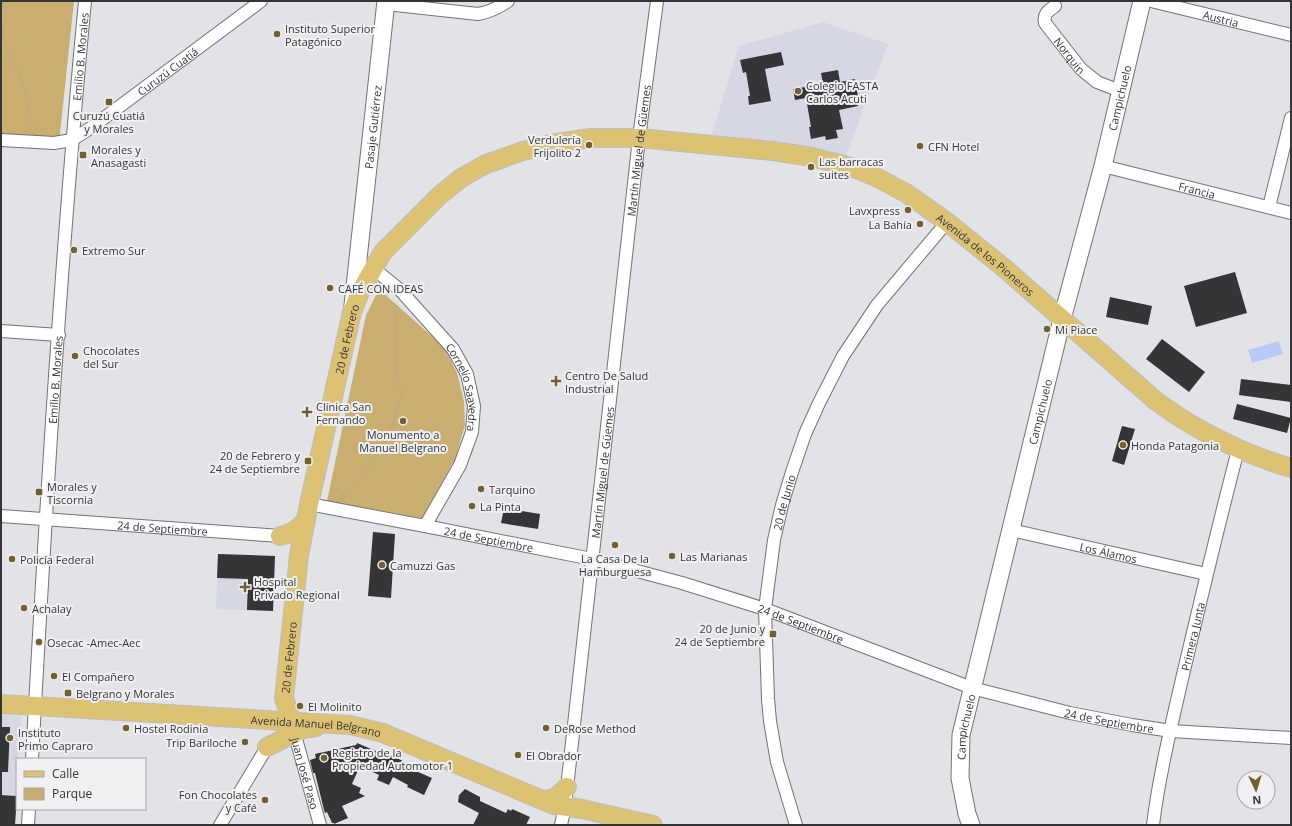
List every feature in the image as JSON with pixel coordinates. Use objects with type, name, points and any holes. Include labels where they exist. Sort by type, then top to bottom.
[{"type":"main road","name":"20 de Febrero","points":[[293,727],[284,698],[299,555],[307,512],[352,312],[360,292],[383,252],[440,195],[461,178],[486,164],[523,151],[556,143],[591,138],[639,138]]},
{"type":"main road","name":"Avenida de los Pioneros","points":[[639,138],[773,151],[812,157],[854,168],[876,177],[906,193],[947,222],[1003,267],[1156,401],[1199,430],[1238,450],[1291,468]]},
{"type":"main road","points":[[280,536],[291,533],[299,528],[307,512]]},
{"type":"main road","points":[[280,536],[290,541],[295,546],[299,555]]},
{"type":"main road","points":[[266,747],[267,736],[263,728],[256,720],[267,717],[275,711],[284,698]]},
{"type":"main road","name":"Avenida Manuel Belgrano","points":[[1,704],[256,720],[303,729],[332,724],[350,725],[383,733],[554,805],[653,825]]},
{"type":"main road","points":[[266,747],[293,727]]},
{"type":"main road","points":[[544,800],[555,798],[567,787]]},
{"type":"street","name":"Emilio B. Morales","points":[[32,758],[46,520],[72,140],[85,1]]},
{"type":"street","name":"Curuzú Cuatiá","points":[[72,140],[92,127],[261,1]]},
{"type":"street","points":[[386,3],[478,14],[499,8],[508,1]]},
{"type":"street","name":"Martín Miguel de Güemes","points":[[561,825],[565,806],[639,138],[657,1]]},
{"type":"street","name":"Campichuelo","points":[[970,825],[960,778],[961,735],[1062,319],[1103,166],[1142,1]]},
{"type":"street","name":"Austria","points":[[1151,1],[1291,35]]},
{"type":"street","name":"Pasaje Gutiérrez","points":[[352,312],[386,3]]},
{"type":"street","name":"Norquin","points":[[1055,6],[1046,12],[1044,18],[1045,23],[1081,69],[1098,82],[1120,91]]},
{"type":"street","points":[[1269,207],[1291,118]]},
{"type":"street","points":[[1,140],[54,143],[72,140]]},
{"type":"street","name":"Francia","points":[[1103,166],[1291,213]]},
{"type":"street","name":"20 de Junio","points":[[796,825],[777,762],[768,699],[765,609],[774,540],[782,505],[802,442],[819,403],[843,356],[877,305],[947,222]]},
{"type":"street","points":[[359,254],[374,269]]},
{"type":"street","name":"Cornelio Saavedra","points":[[374,269],[400,290],[453,349],[467,374],[474,406],[472,432],[460,464],[425,526]]},
{"type":"street","points":[[1,331],[59,335]]},
{"type":"street","name":"Primera Junta","points":[[1153,825],[1170,731],[1206,574],[1238,450]]},
{"type":"street","name":"24 de Septiembre","points":[[307,512],[331,508],[592,559],[765,609],[972,688],[1070,713],[1170,731],[1291,738]]},
{"type":"street","name":"24 de Septiembre","points":[[1,516],[280,536]]},
{"type":"street","name":"Los Álamos","points":[[1012,530],[1206,574]]},
{"type":"street","name":"Juan José Paso","points":[[293,727],[320,825]]},
{"type":"street","points":[[220,825],[266,747]]},
{"type":"street","points":[[28,825],[29,810]]},
{"type":"path","points":[[3,1],[4,29],[1,40],[14,60],[24,85],[33,126],[54,143]]},
{"type":"path","points":[[331,508],[366,472],[386,442],[394,424],[402,392],[396,376],[396,309],[400,290]]},
{"type":"shaded area","name":"Colegio FASTA Carlos Acuti","points":[[823,22],[888,44],[846,156],[711,137],[739,46]]},
{"type":"shaded area","name":"Hospital Privado Regional","points":[[218,554],[275,556],[273,611],[216,609]]},
{"type":"shaded area","name":"Instituto Primo Capraro","points":[[1,715],[21,716],[18,758],[16,758],[16,795],[1,794]]},
{"type":"green space","points":[[1,1],[74,1],[59,143],[1,139]]},
{"type":"green space","points":[[379,289],[445,348],[457,373],[464,401],[465,425],[455,459],[422,518],[327,501],[366,315]]},
{"type":"water","points":[[1279,341],[1283,354],[1252,363],[1248,350]]},
{"type":"building","points":[[781,52],[784,65],[765,69],[771,101],[749,105],[748,96],[750,96],[746,72],[743,73],[740,60]]},
{"type":"building","points":[[838,70],[840,82],[855,79],[859,102],[857,102],[858,106],[839,110],[843,129],[836,130],[838,138],[826,140],[825,136],[811,139],[809,127],[811,127],[806,98],[795,100],[793,89],[823,84],[821,73]]},
{"type":"building","points":[[1235,272],[1247,313],[1196,327],[1184,286]]},
{"type":"building","points":[[1110,297],[1152,306],[1148,325],[1106,317]]},
{"type":"building","points":[[1162,339],[1205,372],[1189,392],[1146,359]]},
{"type":"building","points":[[1241,379],[1291,385],[1291,402],[1239,395]]},
{"type":"building","points":[[1237,404],[1291,418],[1287,433],[1233,419]]},
{"type":"building","name":"Honda Patagonia","points":[[1122,426],[1135,429],[1124,465],[1112,461]]},
{"type":"building","points":[[504,508],[540,514],[538,529],[501,523]]},
{"type":"building","name":"Camuzzi Gas","points":[[373,532],[395,534],[391,598],[368,596]]},
{"type":"building","name":"Hospital Privado Regional","points":[[218,554],[275,556],[273,611],[247,610],[248,579],[217,578]]},
{"type":"building","points":[[1,727],[10,727],[8,772],[1,772]]},
{"type":"building","points":[[357,743],[378,752],[379,750],[419,768],[418,772],[432,778],[424,795],[407,787],[408,785],[393,777],[389,785],[377,780],[379,775],[360,766],[352,784],[361,788],[359,793],[365,796],[342,806],[348,818],[334,824],[332,823],[327,812],[325,813],[315,773],[313,773],[310,760],[316,758],[315,754],[356,745]]},
{"type":"building","points":[[465,789],[480,797],[480,801],[506,813],[508,809],[511,811],[512,809],[530,817],[526,825],[473,825],[479,813],[458,802],[459,795]]},
{"type":"building","points":[[1,795],[16,796],[15,825],[1,825]]},
{"type":"place","name":"Instituto Superior Patagónico","points":[[277,34]]},
{"type":"place","name":"Colegio FASTA Carlos Acuti","points":[[798,91]]},
{"type":"place","name":"Curuzú Cuatiá y Morales","points":[[109,102]]},
{"type":"place","name":"Verdulería Frijolito 2","points":[[589,145]]},
{"type":"place","name":"CFN Hotel","points":[[920,146]]},
{"type":"place","name":"Morales y Anasagasti","points":[[83,155]]},
{"type":"place","name":"Las barracas suites","points":[[811,167]]},
{"type":"place","name":"Lavxpress","points":[[908,210]]},
{"type":"place","name":"La Bahía","points":[[920,224]]},
{"type":"place","name":"Extremo Sur","points":[[74,250]]},
{"type":"place","name":"CAFÉ CON IDEAS","points":[[330,288]]},
{"type":"place","name":"Mi Piace","points":[[1047,329]]},
{"type":"place","name":"Chocolates del Sur","points":[[75,356]]},
{"type":"place","name":"Centro De Salud Industrial","points":[[556,381]]},
{"type":"place","name":"Clínica San Fernando","points":[[307,412]]},
{"type":"place","name":"Monumento a Manuel Belgrano","points":[[403,421]]},
{"type":"place","name":"Honda Patagonia","points":[[1123,445]]},
{"type":"place","name":"20 de Febrero y 24 de Septiembre","points":[[308,461]]},
{"type":"place","name":"Tarquino","points":[[481,489]]},
{"type":"place","name":"Morales y Tiscornia","points":[[39,492]]},
{"type":"place","name":"La Pinta","points":[[472,506]]},
{"type":"place","name":"La Casa De la Hamburguesa","points":[[615,545]]},
{"type":"place","name":"Las Marianas","points":[[672,556]]},
{"type":"place","name":"Policía Federal","points":[[12,559]]},
{"type":"place","name":"Camuzzi Gas","points":[[382,565]]},
{"type":"place","name":"Hospital Privado Regional","points":[[245,587]]},
{"type":"place","name":"Achalay","points":[[24,608]]},
{"type":"place","name":"20 de Junio y 24 de Septiembre","points":[[773,634]]},
{"type":"place","name":"Osecac -Amec-Aec","points":[[39,642]]},
{"type":"place","name":"El Compañero","points":[[54,676]]},
{"type":"place","name":"Belgrano y Morales","points":[[68,693]]},
{"type":"place","name":"El Molinito","points":[[300,706]]},
{"type":"place","name":"Hostel Rodinia","points":[[126,728]]},
{"type":"place","name":"DeRose Method","points":[[546,728]]},
{"type":"place","name":"Instituto Primo Capraro","points":[[10,738]]},
{"type":"place","name":"Trip Bariloche","points":[[245,742]]},
{"type":"place","name":"El Obrador","points":[[518,755]]},
{"type":"place","name":"Registro de la Propiedad Automotor 1","points":[[324,758]]},
{"type":"place","name":"Fon Chocolates y Café","points":[[265,800]]}]
